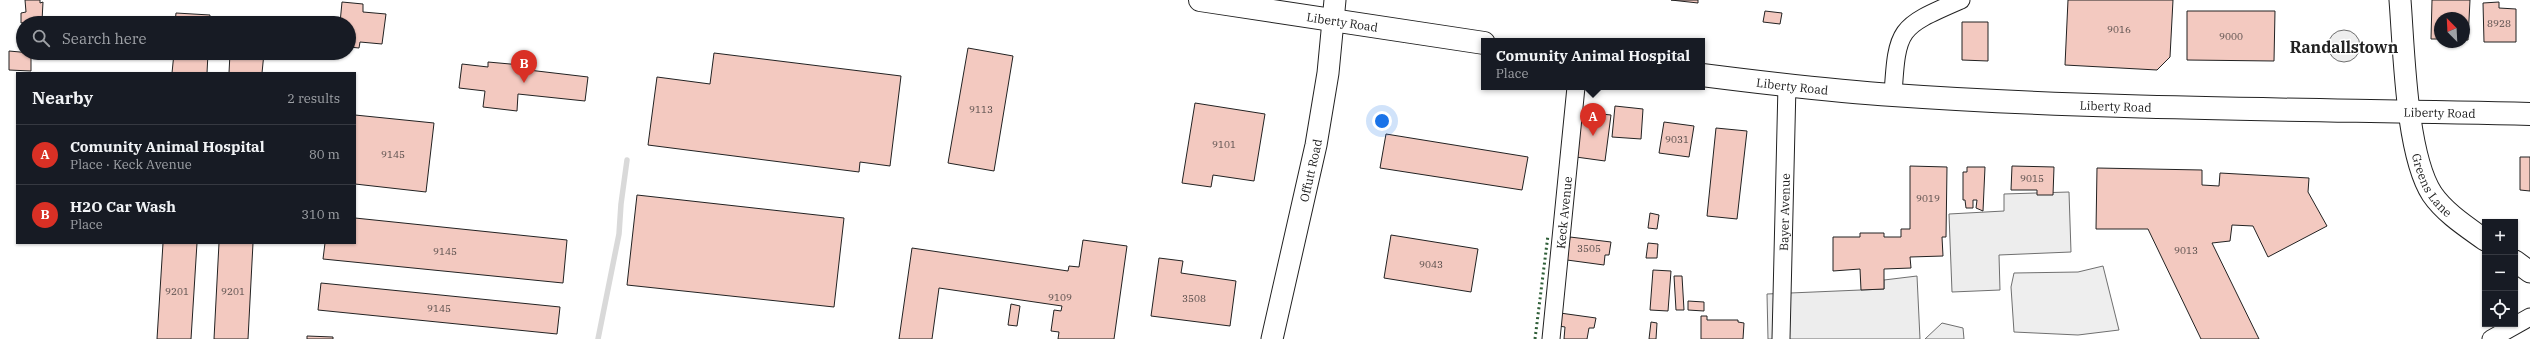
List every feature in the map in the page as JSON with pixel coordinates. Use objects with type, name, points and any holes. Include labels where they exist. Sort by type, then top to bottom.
[{"type":"main road","name":"Liberty Road","points":[[1200,0],[1334,10],[1481,42]]},
{"type":"main road","name":"Liberty Road","points":[[1705,75],[1893,95],[2075,104],[2530,114]]},
{"type":"street","points":[[1893,95],[1895,53],[1900,37],[1911,26],[1926,15],[1961,0]]},
{"type":"street","name":"Greens Lane","points":[[2400,0],[2410,112],[2417,157],[2426,184],[2445,208],[2482,238]]},
{"type":"street","name":"Offutt Road","points":[[1272,339],[1316,145],[1328,73],[1334,10]]},
{"type":"street","name":"Bayer Avenue","points":[[1781,339],[1787,85]]},
{"type":"street","name":"Keck Avenue","points":[[1551,339],[1576,90]]},
{"type":"street","points":[[2518,263],[2530,272]]},
{"type":"street","points":[[2491,339],[2530,317]]},
{"type":"shaded area","points":[[2341,30],[2347,30],[2356,34],[2360,46],[2356,58],[2347,62],[2341,62],[2332,58],[2328,49],[2328,43],[2332,34]]},
{"type":"shaded area","points":[[2069,192],[2071,252],[1999,255],[2000,290],[1952,292],[1949,214],[2004,211],[2004,194]]},
{"type":"shaded area","points":[[2103,266],[2119,330],[2078,335],[2014,332],[2011,287],[2014,273],[2078,272]]},
{"type":"shaded area","points":[[1917,276],[1920,339],[1768,339],[1767,294],[1884,289],[1884,280]]},
{"type":"shaded area","points":[[1942,323],[1963,328],[1964,339],[1925,339]]},
{"type":"building","points":[[25,0],[40,0],[40,3],[43,2],[42,16],[21,16],[21,13],[26,12]]},
{"type":"building","points":[[1671,0],[1698,0],[1698,3]]},
{"type":"building","points":[[2068,0],[2173,0],[2170,57],[2157,70],[2065,65]]},
{"type":"building","points":[[2432,0],[2470,0],[2469,12],[2434,12],[2434,39],[2431,39]]},
{"type":"building","points":[[342,2],[363,4],[363,12],[386,14],[382,44],[360,42],[359,48],[356,48],[356,16],[341,16]]},
{"type":"building","points":[[2499,2],[2499,8],[2516,9],[2516,42],[2484,42],[2483,3]]},
{"type":"building","points":[[1765,11],[1782,13],[1780,24],[1763,22]]},
{"type":"building","points":[[2187,11],[2275,11],[2274,61],[2187,60]]},
{"type":"building","points":[[176,13],[210,15],[210,16],[176,16]]},
{"type":"building","points":[[1962,22],[1988,22],[1988,61],[1962,60]]},
{"type":"building","points":[[968,48],[1013,56],[994,171],[948,163]]},
{"type":"building","points":[[9,51],[16,52],[16,60],[31,60],[31,71],[9,70]]},
{"type":"building","points":[[714,53],[901,76],[890,166],[860,162],[859,172],[648,145],[657,77],[710,84]]},
{"type":"building","points":[[173,60],[208,60],[207,72],[172,72]]},
{"type":"building","points":[[230,60],[263,60],[262,72],[229,72]]},
{"type":"building","points":[[488,62],[521,65],[520,69],[588,77],[585,101],[518,94],[517,111],[483,107],[485,91],[459,88],[462,64],[488,67]]},
{"type":"building","points":[[1195,103],[1265,114],[1254,181],[1213,175],[1211,187],[1182,183]]},
{"type":"building","points":[[1615,106],[1643,109],[1641,139],[1612,137]]},
{"type":"building","points":[[1582,112],[1611,115],[1605,161],[1576,157]]},
{"type":"building","points":[[356,115],[434,123],[426,192],[356,184]]},
{"type":"building","points":[[1664,122],[1694,126],[1689,157],[1659,153]]},
{"type":"building","points":[[1716,128],[1747,131],[1737,219],[1707,216]]},
{"type":"building","points":[[1386,134],[1528,157],[1522,190],[1380,168]]},
{"type":"building","points":[[2520,157],[2530,157],[2530,191],[2520,190]]},
{"type":"building","points":[[1910,166],[1947,167],[1946,237],[1942,237],[1943,256],[1910,257],[1911,268],[1884,269],[1884,289],[1861,290],[1860,269],[1833,271],[1833,237],[1860,237],[1860,233],[1884,233],[1884,237],[1901,237],[1901,229],[1910,229]]},
{"type":"building","points":[[2012,166],[2054,167],[2053,195],[2037,195],[2037,190],[2011,190]]},
{"type":"building","points":[[1967,167],[1985,167],[1983,211],[1976,208],[1977,200],[1973,200],[1973,208],[1966,208],[1965,200],[1963,200],[1963,172],[1967,172]]},
{"type":"building","points":[[2097,168],[2202,170],[2202,185],[2219,186],[2220,173],[2309,178],[2308,192],[2327,226],[2268,257],[2253,226],[2232,225],[2230,241],[2212,243],[2259,339],[2201,339],[2148,229],[2096,229]]},
{"type":"building","points":[[637,195],[844,218],[834,307],[627,285]]},
{"type":"building","points":[[1650,213],[1659,215],[1657,229],[1648,228]]},
{"type":"building","points":[[356,218],[567,240],[563,283],[323,259],[325,244],[356,244]]},
{"type":"building","points":[[1391,235],[1478,249],[1471,292],[1384,278]]},
{"type":"building","points":[[1570,237],[1611,242],[1609,255],[1605,255],[1604,265],[1567,260]]},
{"type":"building","points":[[1083,240],[1127,246],[1114,339],[1058,339],[1059,332],[1051,331],[1054,310],[1061,311],[1062,306],[939,288],[932,339],[899,339],[912,248],[1068,271],[1069,266],[1079,267]]},
{"type":"building","points":[[1648,243],[1658,244],[1657,258],[1646,258]]},
{"type":"building","points":[[163,244],[197,244],[191,339],[157,339]]},
{"type":"building","points":[[219,244],[253,244],[248,339],[214,339]]},
{"type":"building","points":[[1159,258],[1183,261],[1181,273],[1236,281],[1230,326],[1151,316]]},
{"type":"building","points":[[1653,270],[1671,271],[1668,311],[1650,310]]},
{"type":"building","points":[[1674,276],[1682,276],[1684,310],[1676,310]]},
{"type":"building","points":[[321,283],[560,307],[557,334],[318,310]]},
{"type":"building","points":[[1688,301],[1704,302],[1704,311],[1688,310]]},
{"type":"building","points":[[1011,304],[1020,306],[1017,326],[1008,325]]},
{"type":"building","points":[[1560,313],[1596,318],[1594,328],[1589,328],[1587,339],[1564,339],[1565,327],[1559,326]]},
{"type":"building","points":[[1701,316],[1707,316],[1707,320],[1738,320],[1738,322],[1744,323],[1743,339],[1701,339]]},
{"type":"building","points":[[1651,322],[1657,323],[1656,339],[1649,339]]},
{"type":"building","points":[[307,336],[333,337],[333,339],[307,339]]},
{"type":"waterway","points":[[598,339],[619,234],[621,204],[627,160]]},
{"type":"hedge","points":[[1535,339],[1548,235]]},
{"type":"place","name":"H2O Car Wash","points":[[524,83]]},
{"type":"place","name":"Comunity Animal Hospital","points":[[1593,136]]},
{"type":"district","name":"Randallstown","points":[[2344,47]]}]
